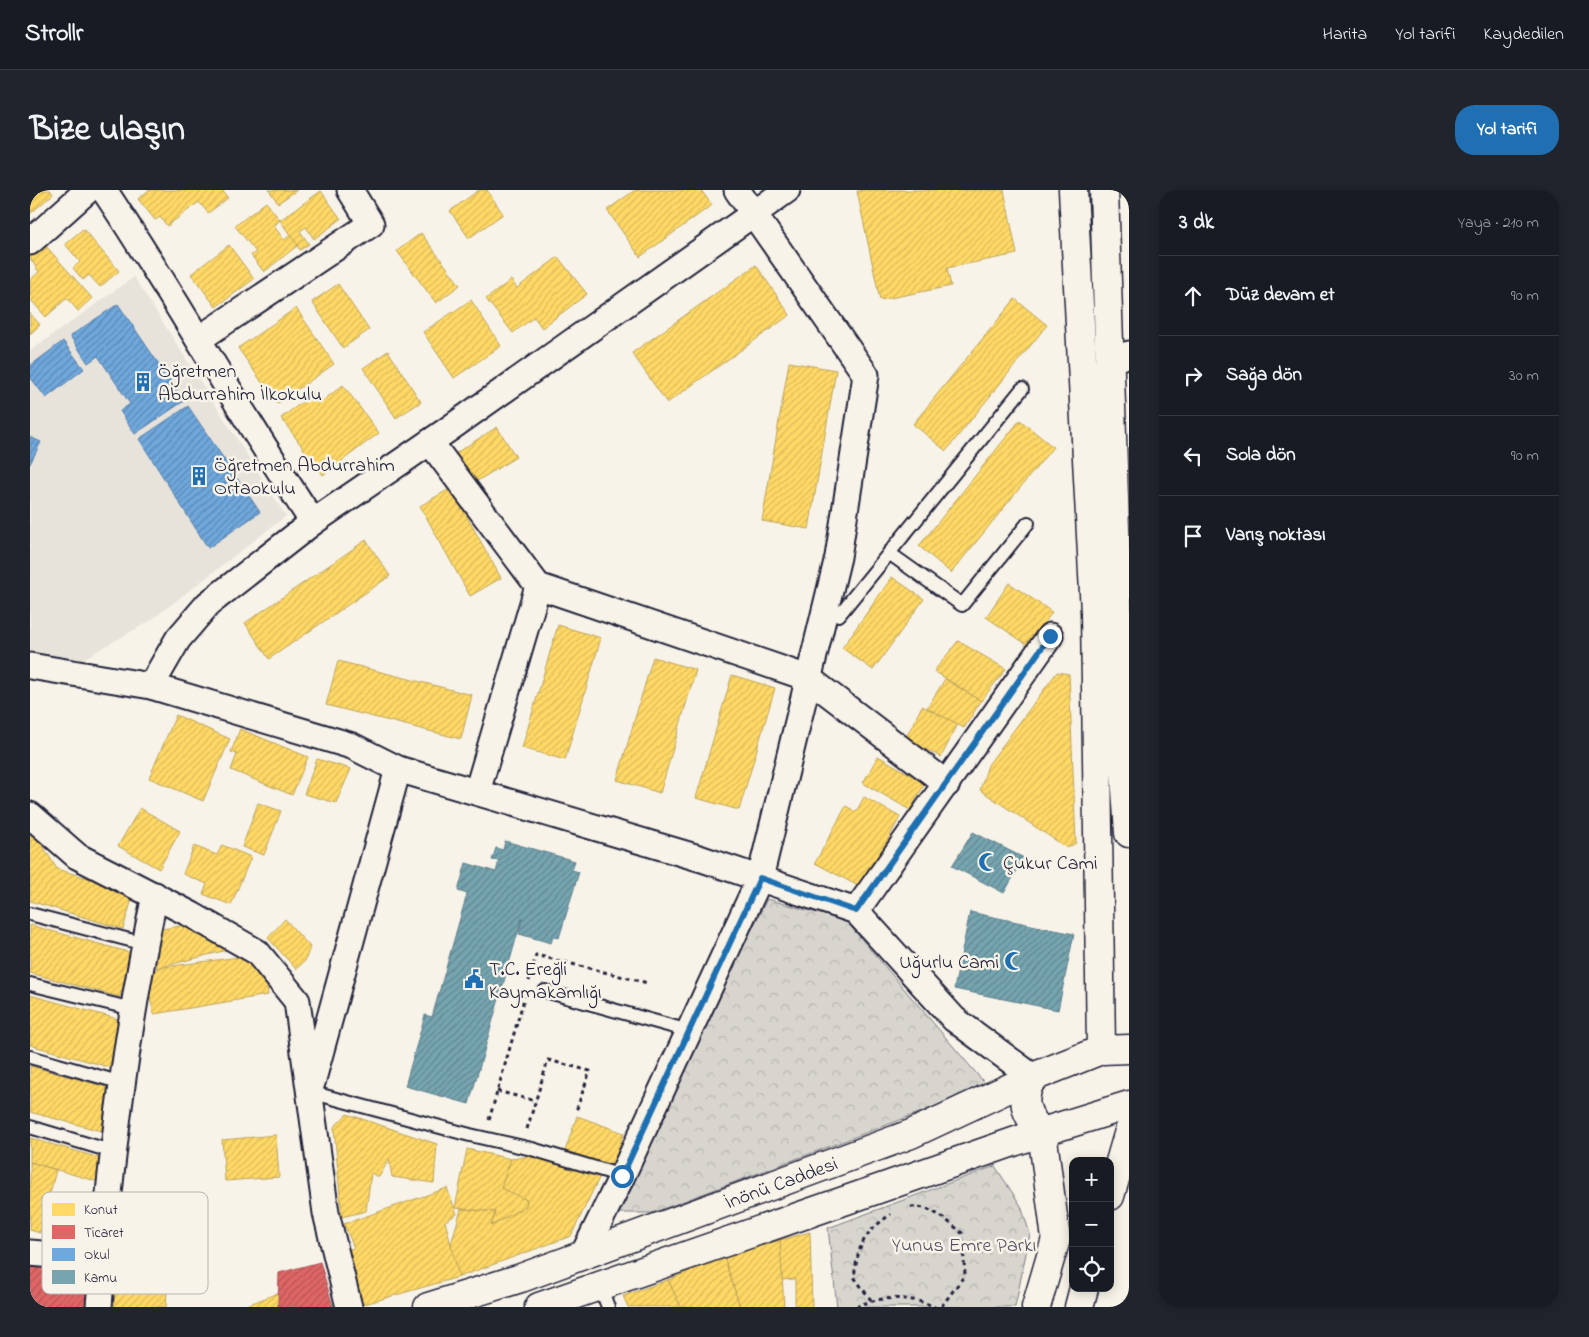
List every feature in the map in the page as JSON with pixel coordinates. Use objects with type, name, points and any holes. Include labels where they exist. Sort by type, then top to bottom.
[{"type":"main road","points":[[1072,190],[1095,612],[1101,1050]]},
{"type":"main road","points":[[1104,190],[1119,357],[1120,713],[1129,833]]},
{"type":"main road","name":"İnönü Caddesi","points":[[428,1307],[521,1278],[911,1134],[1033,1077],[1101,1050],[1129,1049]]},
{"type":"main road","points":[[1033,1077],[1025,1090],[1026,1106],[1030,1121],[1042,1132],[1056,1239],[1036,1307]]},
{"type":"main road","points":[[539,1307],[604,1296],[1042,1132],[1129,1105]]},
{"type":"main road","points":[[1114,1182],[1129,1131]]},
{"type":"main road","points":[[1078,1307],[1083,1292]]},
{"type":"street","points":[[30,242],[88,190]]},
{"type":"street","points":[[104,190],[152,261],[282,475],[313,522]]},
{"type":"street","points":[[199,339],[371,224],[350,190]]},
{"type":"street","points":[[583,1255],[622,1176],[760,878],[838,557],[866,375],[737,190]]},
{"type":"street","points":[[151,686],[178,639],[208,604],[313,522],[430,442],[787,190]]},
{"type":"street","points":[[430,442],[538,586],[808,678],[947,784]]},
{"type":"street","points":[[478,792],[538,586]]},
{"type":"street","points":[[856,911],[1050,636]]},
{"type":"street","points":[[30,666],[151,686],[352,746],[398,769],[760,878],[856,911],[954,1019],[1033,1077]]},
{"type":"street","points":[[310,1092],[398,769]]},
{"type":"street","points":[[30,815],[78,856],[155,895],[257,952],[297,1001],[326,1213],[349,1307]]},
{"type":"street","points":[[110,1192],[133,1009],[144,944],[155,895]]},
{"type":"street","points":[[99,1307],[100,1294]]},
{"type":"lane","points":[[824,610],[838,615],[1022,390]]},
{"type":"lane","points":[[889,552],[962,605],[1028,523]]},
{"type":"lane","points":[[30,914],[144,944]]},
{"type":"lane","points":[[30,984],[133,1009]]},
{"type":"lane","points":[[545,990],[689,1030]]},
{"type":"lane","points":[[30,1057],[122,1083]]},
{"type":"lane","points":[[310,1092],[521,1146],[622,1176]]},
{"type":"lane","points":[[30,1127],[114,1152]]},
{"type":"path","points":[[484,1138],[536,955],[648,983]]},
{"type":"path","points":[[521,1146],[548,1060],[590,1071],[576,1111]]},
{"type":"path","points":[[497,1091],[536,1101]]},
{"type":"path","points":[[906,1208],[920,1206],[946,1220],[962,1233],[965,1274],[941,1307]]},
{"type":"path","points":[[871,1300],[854,1277],[858,1249],[873,1226],[892,1213]]},
{"type":"path","points":[[856,1307],[871,1300],[921,1300],[935,1307]]},
{"type":"shaded area","points":[[134,277],[286,516],[150,621],[81,660],[30,652],[30,351]]},
{"type":"green space","points":[[767,899],[846,921],[988,1087],[652,1213],[611,1213]]},
{"type":"green space","name":"Yunus Emre Parkı","points":[[995,1166],[1021,1206],[1030,1234],[1015,1307],[837,1307],[828,1228]]},
{"type":"building: Konut","points":[[30,190],[50,190],[53,194],[30,214]]},
{"type":"building: Konut","points":[[149,190],[222,190],[228,198],[208,213],[199,202],[167,226],[160,217],[155,220],[138,199]]},
{"type":"building: Konut","points":[[269,190],[297,190],[278,203]]},
{"type":"building: Konut","points":[[479,190],[487,190],[503,214],[469,238],[450,211]]},
{"type":"building: Konut","points":[[635,190],[701,190],[712,205],[640,257],[607,210]]},
{"type":"building: Konut","points":[[1004,190],[1017,254],[947,268],[951,286],[880,300],[857,191]]},
{"type":"building: Konut","points":[[321,191],[341,219],[314,239],[306,227],[300,231],[309,244],[300,250],[280,220]]},
{"type":"building: Konut","points":[[266,202],[280,220],[274,226],[284,240],[290,235],[298,245],[264,272],[251,255],[256,252],[235,226]]},
{"type":"building: Konut","points":[[83,229],[119,271],[100,287],[89,275],[83,280],[73,268],[80,262],[65,244]]},
{"type":"building: Konut","points":[[421,233],[460,285],[436,303],[397,251]]},
{"type":"building: Konut","points":[[45,245],[92,298],[78,311],[67,298],[46,317],[30,299],[30,280],[39,272],[30,258]]},
{"type":"building: Konut","points":[[229,245],[254,279],[216,307],[191,274]]},
{"type":"building: Konut","points":[[558,257],[587,294],[542,328],[534,317],[513,333],[486,299],[511,280],[517,288]]},
{"type":"building: Konut","points":[[756,265],[790,315],[667,403],[632,353]]},
{"type":"building: Konut","points":[[338,284],[369,330],[343,348],[312,302]]},
{"type":"building: Konut","points":[[1015,299],[1047,325],[946,451],[913,424]]},
{"type":"building: Konut","points":[[471,300],[501,346],[454,378],[423,332]]},
{"type":"building: Konut","points":[[296,308],[334,364],[277,404],[238,348]]},
{"type":"building: Konut","points":[[30,313],[40,325],[30,334]]},
{"type":"building: Konut","points":[[388,351],[421,402],[396,418],[363,368]]},
{"type":"building: Konut","points":[[789,362],[836,370],[809,529],[762,521]]},
{"type":"building: Konut","points":[[343,385],[379,433],[323,475],[281,418],[313,394],[320,403]]},
{"type":"building: Konut","points":[[1020,420],[1053,447],[951,573],[919,546]]},
{"type":"building: Konut","points":[[497,427],[516,457],[474,483],[456,453]]},
{"type":"building: Konut","points":[[451,488],[501,578],[470,596],[420,506]]},
{"type":"building: Konut","points":[[366,540],[390,576],[269,659],[245,623]]},
{"type":"building: Konut","points":[[892,577],[924,599],[873,670],[842,648]]},
{"type":"building: Konut","points":[[1009,583],[1052,612],[1029,646],[986,617]]},
{"type":"building: Konut","points":[[558,625],[601,638],[565,760],[522,748]]},
{"type":"building: Konut","points":[[958,641],[1006,669],[981,701],[934,671]]},
{"type":"building: Konut","points":[[653,657],[696,670],[660,793],[617,780]]},
{"type":"building: Konut","points":[[338,661],[472,695],[461,739],[326,705]]},
{"type":"building: Konut","points":[[1057,672],[1069,674],[1076,843],[1067,848],[980,790],[988,765]]},
{"type":"building: Konut","points":[[732,675],[775,688],[739,810],[696,798]]},
{"type":"building: Konut","points":[[945,679],[981,701],[964,728],[927,708]]},
{"type":"building: Konut","points":[[922,706],[958,724],[941,757],[905,739]]},
{"type":"building: Konut","points":[[176,715],[230,739],[203,801],[149,778]]},
{"type":"building: Konut","points":[[240,729],[308,757],[292,795],[231,770],[237,754],[231,752]]},
{"type":"building: Konut","points":[[878,756],[925,783],[910,810],[863,783]]},
{"type":"building: Konut","points":[[317,759],[351,769],[336,803],[304,794]]},
{"type":"building: Konut","points":[[864,797],[900,817],[862,888],[815,863],[846,806],[856,812]]},
{"type":"building: Konut","points":[[258,803],[281,811],[264,855],[242,847]]},
{"type":"building: Konut","points":[[140,808],[180,831],[159,869],[118,846]]},
{"type":"building: Konut","points":[[30,835],[38,838],[57,869],[134,892],[123,929],[30,901]]},
{"type":"building: Konut","points":[[222,845],[251,857],[231,905],[203,894],[207,884],[183,874],[194,846],[217,855]]},
{"type":"building: Konut","points":[[285,919],[310,947],[305,961],[296,969],[268,938]]},
{"type":"building: Konut","points":[[192,924],[225,942],[227,950],[157,968],[156,930]]},
{"type":"building: Konut","points":[[30,925],[132,953],[120,997],[30,973]]},
{"type":"building: Konut","points":[[239,957],[258,965],[267,984],[268,995],[154,1014],[149,994],[150,976],[157,968]]},
{"type":"building: Konut","points":[[30,995],[125,1021],[112,1068],[30,1045]]},
{"type":"building: Konut","points":[[30,1066],[113,1089],[101,1131],[30,1112]]},
{"type":"building: Konut","points":[[347,1114],[437,1144],[434,1183],[392,1177],[389,1159],[379,1177],[371,1173],[366,1211],[342,1217],[334,1127]]},
{"type":"building: Konut","points":[[577,1116],[624,1133],[612,1167],[565,1151]]},
{"type":"building: Konut","points":[[276,1135],[279,1177],[225,1181],[222,1140]]},
{"type":"building: Konut","points":[[30,1138],[103,1159],[99,1182],[30,1162]]},
{"type":"building: Konut","points":[[467,1149],[511,1159],[501,1188],[527,1200],[526,1206],[491,1226],[495,1212],[455,1208]]},
{"type":"building: Konut","points":[[538,1155],[600,1176],[571,1236],[459,1277],[450,1248],[461,1209],[495,1212],[491,1226],[526,1206],[527,1200],[501,1188],[511,1159]]},
{"type":"building: Konut","points":[[30,1162],[56,1170],[50,1192],[42,1192],[42,1225],[40,1233],[30,1230]]},
{"type":"building: Konut","points":[[447,1188],[457,1214],[445,1221],[459,1277],[361,1305],[346,1250],[354,1248],[344,1224]]},
{"type":"building: Konut","points":[[810,1232],[812,1307],[795,1307],[795,1279],[781,1280],[780,1240]]},
{"type":"building: Konut","points":[[780,1240],[784,1307],[740,1307],[724,1257]]},
{"type":"building: Konut","points":[[724,1257],[740,1307],[681,1307],[668,1280]]},
{"type":"building: Konut","points":[[668,1280],[681,1307],[628,1307],[623,1296]]},
{"type":"building: Konut","points":[[278,1293],[278,1307],[242,1307]]},
{"type":"building: Konut","points":[[114,1294],[167,1294],[166,1307],[114,1307]]},
{"type":"building: Ticaret","points":[[320,1262],[333,1307],[278,1307],[279,1273]]},
{"type":"building: Ticaret","points":[[30,1266],[42,1267],[42,1294],[90,1294],[89,1307],[30,1307]]},
{"type":"building: Okul","name":"Öğretmen Abdurrahim İlkokulu","points":[[118,304],[184,401],[135,434],[120,411],[130,404],[98,356],[88,363],[70,336]]},
{"type":"building: Okul","points":[[63,341],[84,369],[46,398],[30,377],[30,366]]},
{"type":"building: Okul","name":"Öğretmen Abdurrahim Ortaokulu","points":[[188,406],[260,512],[208,548],[139,439]]},
{"type":"building: Okul","points":[[30,437],[41,442],[30,464]]},
{"type":"building: Kamu","name":"Çukur Cami","points":[[973,832],[1024,858],[1004,893],[952,866]]},
{"type":"building: Kamu","name":"T.C. Ereğli Kaymakamlığı","points":[[505,841],[575,861],[572,870],[579,872],[559,938],[553,937],[551,943],[519,934],[522,918],[469,1104],[405,1086],[425,1015],[432,1017],[467,894],[458,891],[466,863],[496,872],[499,861],[492,860],[496,848],[503,850]]},
{"type":"building: Kamu","name":"Uğurlu Cami","points":[[970,912],[1074,934],[1058,1010],[954,989]]},
{"type":"place","name":"Öğretmen Abdurrahim İlkokulu","points":[[143,382]]},
{"type":"place","name":"Öğretmen Abdurrahim Ortaokulu","points":[[199,476]]},
{"type":"place","name":"Çukur Cami","points":[[988,862]]},
{"type":"place","name":"Uğurlu Cami","points":[[1014,961]]},
{"type":"place","name":"T.C. Ereğli Kaymakamlığı","points":[[474,979]]},
{"type":"route","points":[[622,1176],[760,878],[856,911],[1050,636]]}]
